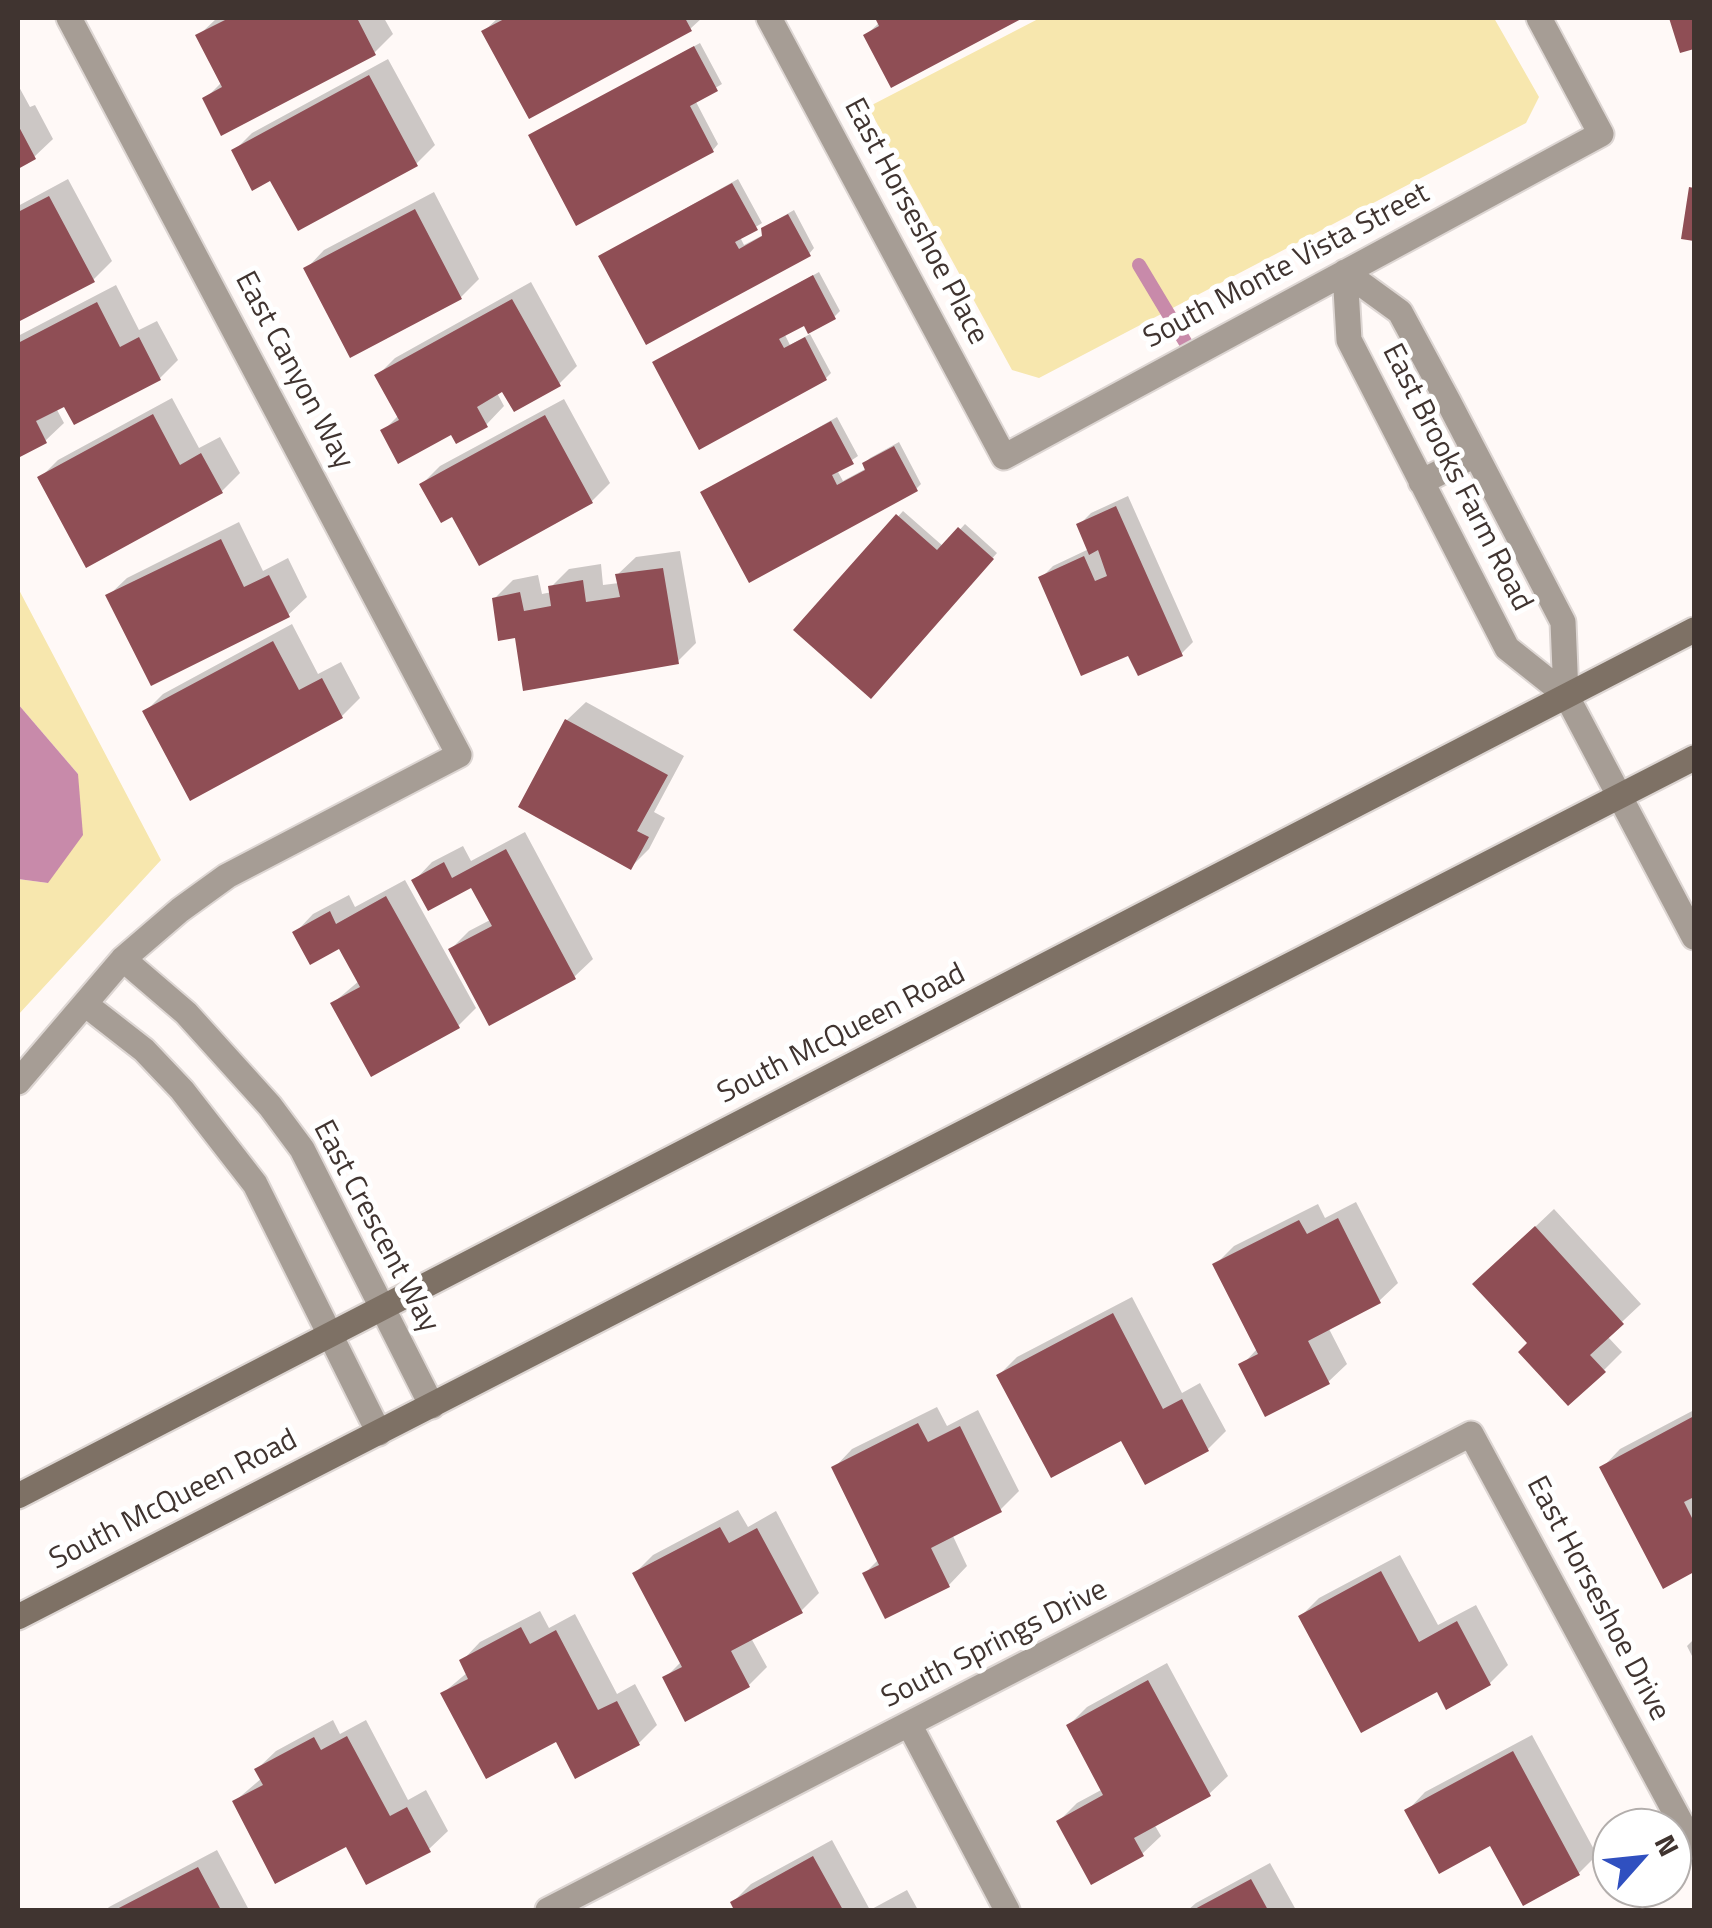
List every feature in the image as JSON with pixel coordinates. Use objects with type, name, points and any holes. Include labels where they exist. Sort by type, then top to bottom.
[{"type":"main road","name":"South McQueen Road","points":[[18,1496],[1694,630]]},
{"type":"main road","name":"South McQueen Road","points":[[18,1618],[1694,758]]},
{"type":"street","name":"East Canyon Way","points":[[70,18],[459,755],[227,876],[180,910],[124,959]]},
{"type":"street","name":"East Horseshoe Place","points":[[769,18],[1004,457]]},
{"type":"street","name":"South Monte Vista Street","points":[[1004,457],[1600,134],[1539,18]]},
{"type":"street","name":"East Brooks Farm Road","points":[[1345,272],[1400,312],[1475,455],[1562,622],[1566,696]]},
{"type":"street","name":"East Brooks Farm Road","points":[[1345,272],[1349,340],[1507,648],[1566,696],[1694,937]]},
{"type":"street","points":[[1421,482],[1475,455]]},
{"type":"street","points":[[18,1082],[124,959]]},
{"type":"street","name":"East Crescent Way","points":[[124,959],[186,1013],[270,1106],[302,1149],[432,1406]]},
{"type":"street","points":[[85,1004],[157,1063],[255,1184],[379,1433]]},
{"type":"street","name":"South Springs Drive","points":[[548,1910],[1471,1434]]},
{"type":"street","name":"East Horseshoe Drive","points":[[1471,1434],[1694,1848]]},
{"type":"street","points":[[910,1726],[1007,1910]]},
{"type":"shaded area","points":[[1040,18],[1494,18],[1539,97],[1526,123],[1039,378],[1012,370],[868,107]]},
{"type":"shaded area","points":[[18,588],[161,860],[18,1015],[18,879],[48,883],[78,774],[18,704]]},
{"type":"shaded area","points":[[18,704],[78,774],[83,835],[48,883],[18,879]]},
{"type":"building","points":[[229,18],[357,18],[376,55],[221,136],[202,98],[222,87],[195,35]]},
{"type":"building","points":[[506,18],[685,18],[692,31],[529,119],[481,31]]},
{"type":"building","points":[[875,18],[1023,18],[891,88],[863,35],[879,26]]},
{"type":"building","points":[[1669,18],[1694,18],[1694,49],[1680,53]]},
{"type":"building","points":[[694,46],[718,91],[690,106],[714,152],[576,226],[528,135]]},
{"type":"building","points":[[369,75],[418,166],[298,231],[270,181],[252,191],[231,150]]},
{"type":"building","points":[[18,125],[36,159],[18,169]]},
{"type":"building","points":[[732,183],[758,230],[735,242],[739,249],[762,236],[761,228],[788,214],[811,256],[646,345],[598,256]]},
{"type":"building","points":[[1689,187],[1694,188],[1694,241],[1681,239]]},
{"type":"building","points":[[49,196],[95,282],[18,322],[18,212]]},
{"type":"building","points":[[415,209],[462,299],[350,358],[303,268]]},
{"type":"building","points":[[813,275],[836,319],[808,334],[804,326],[779,339],[784,348],[805,337],[827,380],[699,450],[652,362]]},
{"type":"building","points":[[512,299],[561,386],[514,412],[502,392],[477,407],[488,427],[456,444],[451,435],[398,464],[380,430],[399,420],[374,375]]},
{"type":"building","points":[[97,302],[120,347],[139,337],[161,380],[74,425],[64,407],[36,421],[47,443],[18,458],[18,343]]},
{"type":"building","points":[[153,414],[180,465],[201,453],[223,493],[86,568],[37,477]]},
{"type":"building","points":[[545,415],[593,503],[479,566],[452,517],[441,523],[419,484]]},
{"type":"building","points":[[831,421],[854,464],[832,475],[837,485],[865,470],[862,463],[894,446],[918,491],[749,583],[700,492]]},
{"type":"building","points":[[1116,506],[1183,656],[1138,676],[1128,656],[1081,676],[1038,577],[1084,556],[1095,581],[1107,576],[1098,550],[1089,555],[1076,524]]},
{"type":"building","points":[[896,514],[937,550],[958,527],[994,559],[871,699],[793,630]]},
{"type":"building","points":[[221,539],[244,587],[269,575],[290,617],[151,686],[105,595]]},
{"type":"building","points":[[663,568],[679,664],[523,691],[515,638],[498,641],[492,598],[520,592],[524,611],[551,606],[548,586],[583,580],[586,602],[620,597],[615,574]]},
{"type":"building","points":[[273,641],[299,690],[322,678],[343,718],[190,801],[142,711]]},
{"type":"building","points":[[565,719],[668,775],[637,831],[649,837],[631,870],[518,807]]},
{"type":"building","points":[[506,849],[576,979],[489,1026],[448,949],[492,926],[471,888],[428,911],[411,880],[444,862],[452,878]]},
{"type":"building","points":[[386,896],[460,1028],[371,1077],[330,1003],[360,987],[339,949],[310,965],[292,932],[330,911],[336,924]]},
{"type":"building","points":[[1338,1218],[1381,1303],[1308,1341],[1330,1384],[1265,1417],[1238,1364],[1258,1354],[1212,1264],[1299,1220],[1307,1234]]},
{"type":"building","points":[[1535,1226],[1624,1324],[1590,1355],[1606,1372],[1568,1406],[1518,1352],[1527,1343],[1472,1284]]},
{"type":"building","points":[[1113,1313],[1163,1409],[1182,1399],[1209,1451],[1145,1485],[1121,1441],[1051,1478],[996,1375]]},
{"type":"building","points":[[1694,1416],[1694,1497],[1684,1502],[1694,1522],[1694,1572],[1663,1589],[1599,1467]]},
{"type":"building","points":[[918,1423],[928,1442],[960,1426],[1002,1512],[931,1548],[950,1587],[885,1619],[862,1573],[879,1565],[831,1467]]},
{"type":"building","points":[[720,1527],[729,1543],[757,1528],[803,1613],[731,1651],[750,1687],[685,1722],[662,1677],[682,1667],[632,1573]]},
{"type":"building","points":[[1381,1571],[1419,1642],[1457,1621],[1491,1685],[1446,1710],[1437,1692],[1361,1733],[1298,1616]]},
{"type":"building","points":[[521,1627],[530,1644],[556,1630],[598,1710],[617,1701],[640,1745],[575,1779],[556,1742],[486,1779],[440,1693],[468,1679],[459,1660]]},
{"type":"building","points":[[1148,1680],[1211,1796],[1134,1838],[1144,1856],[1091,1885],[1056,1821],[1103,1795],[1066,1725]]},
{"type":"building","points":[[347,1736],[390,1816],[407,1807],[431,1852],[366,1885],[346,1847],[275,1884],[232,1801],[263,1785],[254,1769],[314,1737],[321,1750]]},
{"type":"building","points":[[1513,1751],[1580,1875],[1523,1906],[1490,1846],[1439,1874],[1404,1810]]},
{"type":"building","points":[[813,1856],[843,1910],[734,1910],[730,1902]]},
{"type":"building","points":[[198,1867],[221,1910],[115,1910]]},
{"type":"building","points":[[1251,1879],[1268,1910],[1193,1910]]},
{"type":"waterway","points":[[1139,265],[1193,355]]}]
